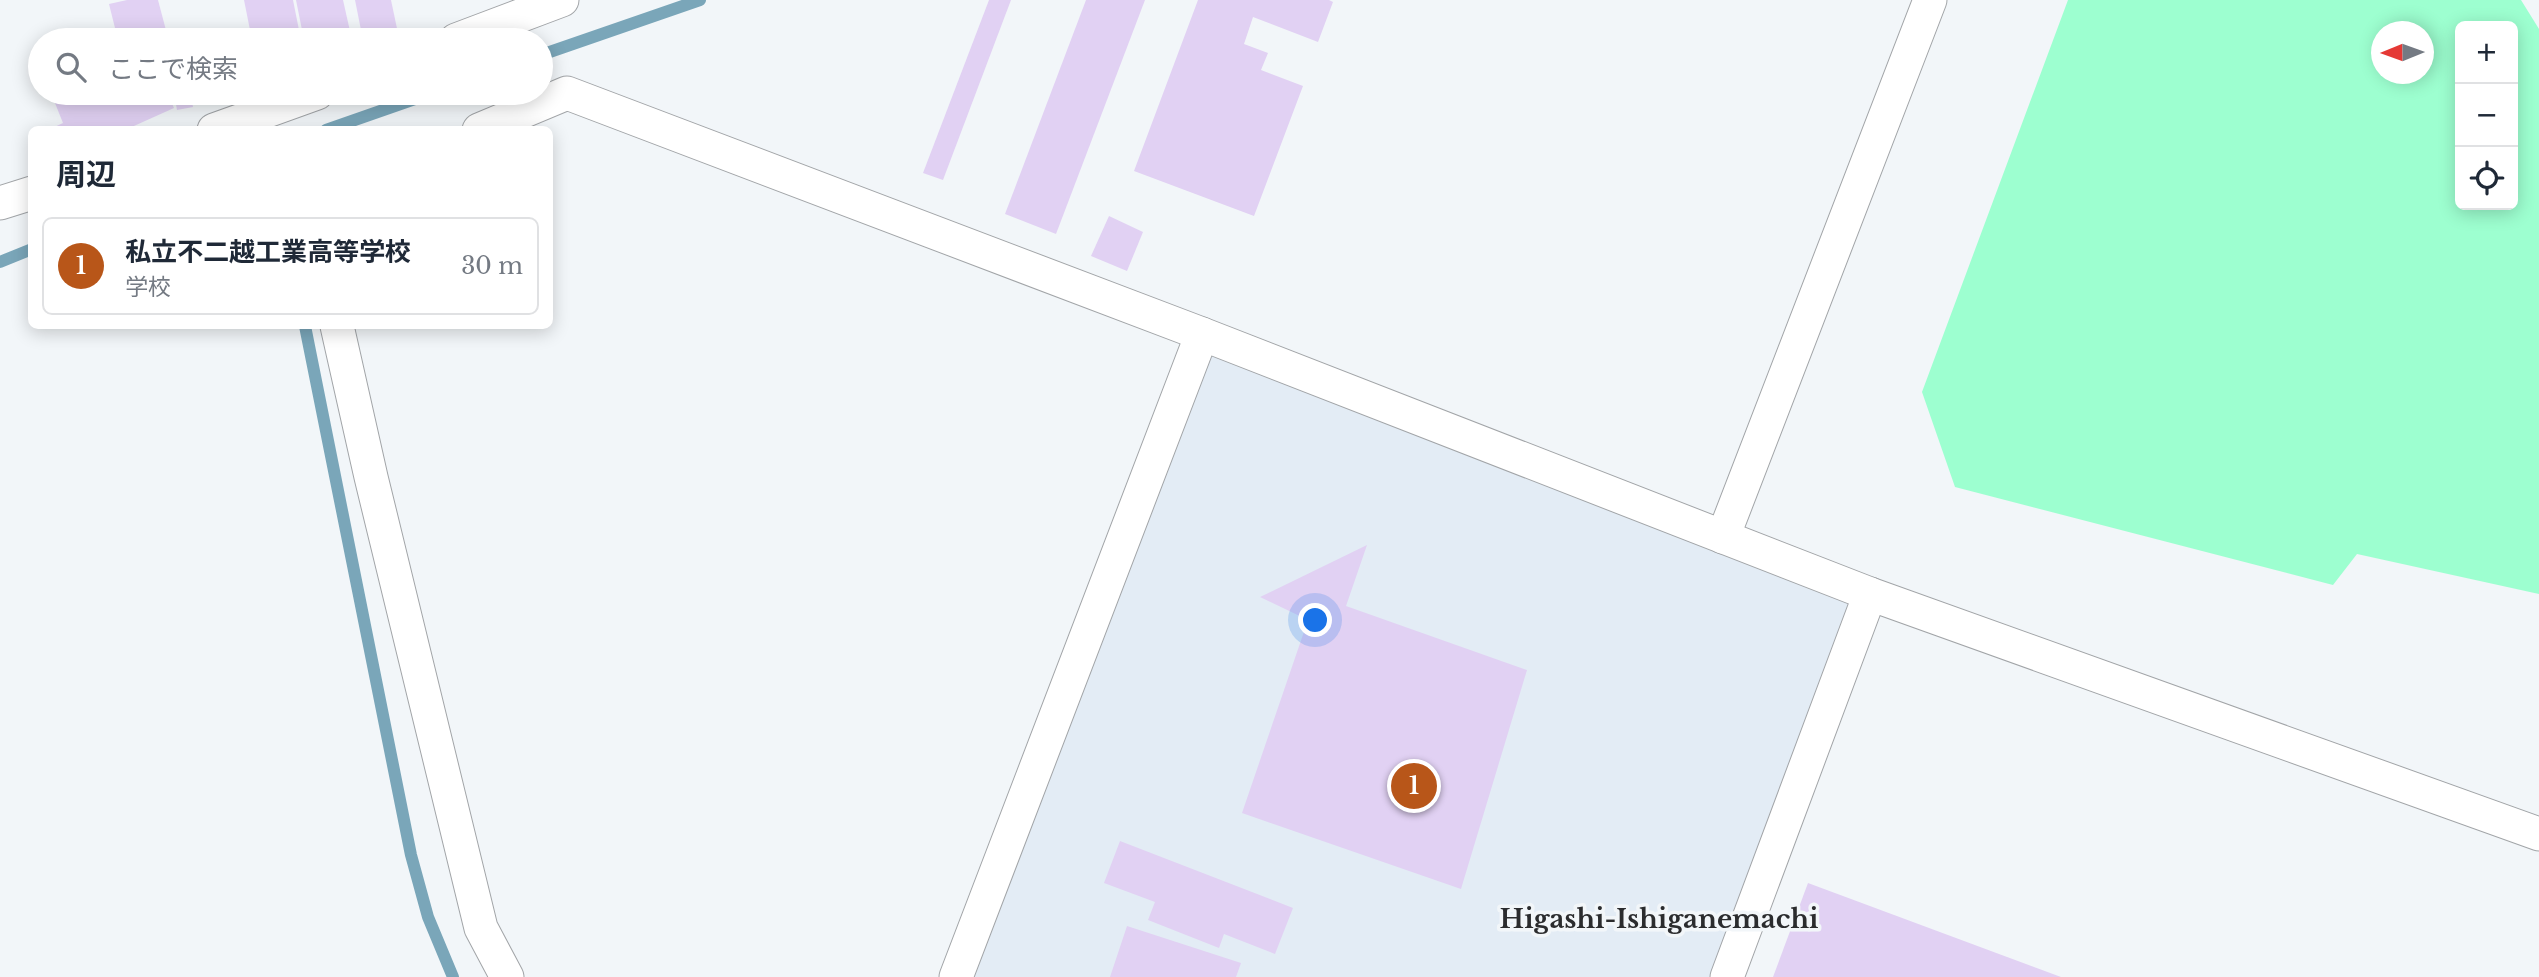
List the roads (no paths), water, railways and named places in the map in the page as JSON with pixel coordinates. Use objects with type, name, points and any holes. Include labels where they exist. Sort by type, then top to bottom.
[{"type":"street","points":[[488,28],[562,0]]},
{"type":"street","points":[[1723,537],[1930,0]]},
{"type":"street","points":[[553,99],[567,93],[1202,334],[1870,594],[2539,834]]},
{"type":"street","points":[[238,126],[289,117],[303,105]]},
{"type":"street","points":[[489,126],[538,105]]},
{"type":"street","points":[[0,203],[28,194]]},
{"type":"street","points":[[338,329],[481,928],[507,977]]},
{"type":"street","points":[[956,977],[1202,334]]},
{"type":"street","points":[[1727,977],[1870,594]]},
{"type":"waterway","points":[[553,51],[700,0]]},
{"type":"waterway","points":[[337,126],[398,105]]},
{"type":"waterway","points":[[0,262],[28,251]]},
{"type":"waterway","points":[[306,329],[411,855],[428,917],[453,977]]},
{"type":"place","name":"私立不二越工業高等学校","points":[[1414,786]]},
{"type":"district","name":"Higashi-Ishiganemachi","points":[[1659,919]]}]
